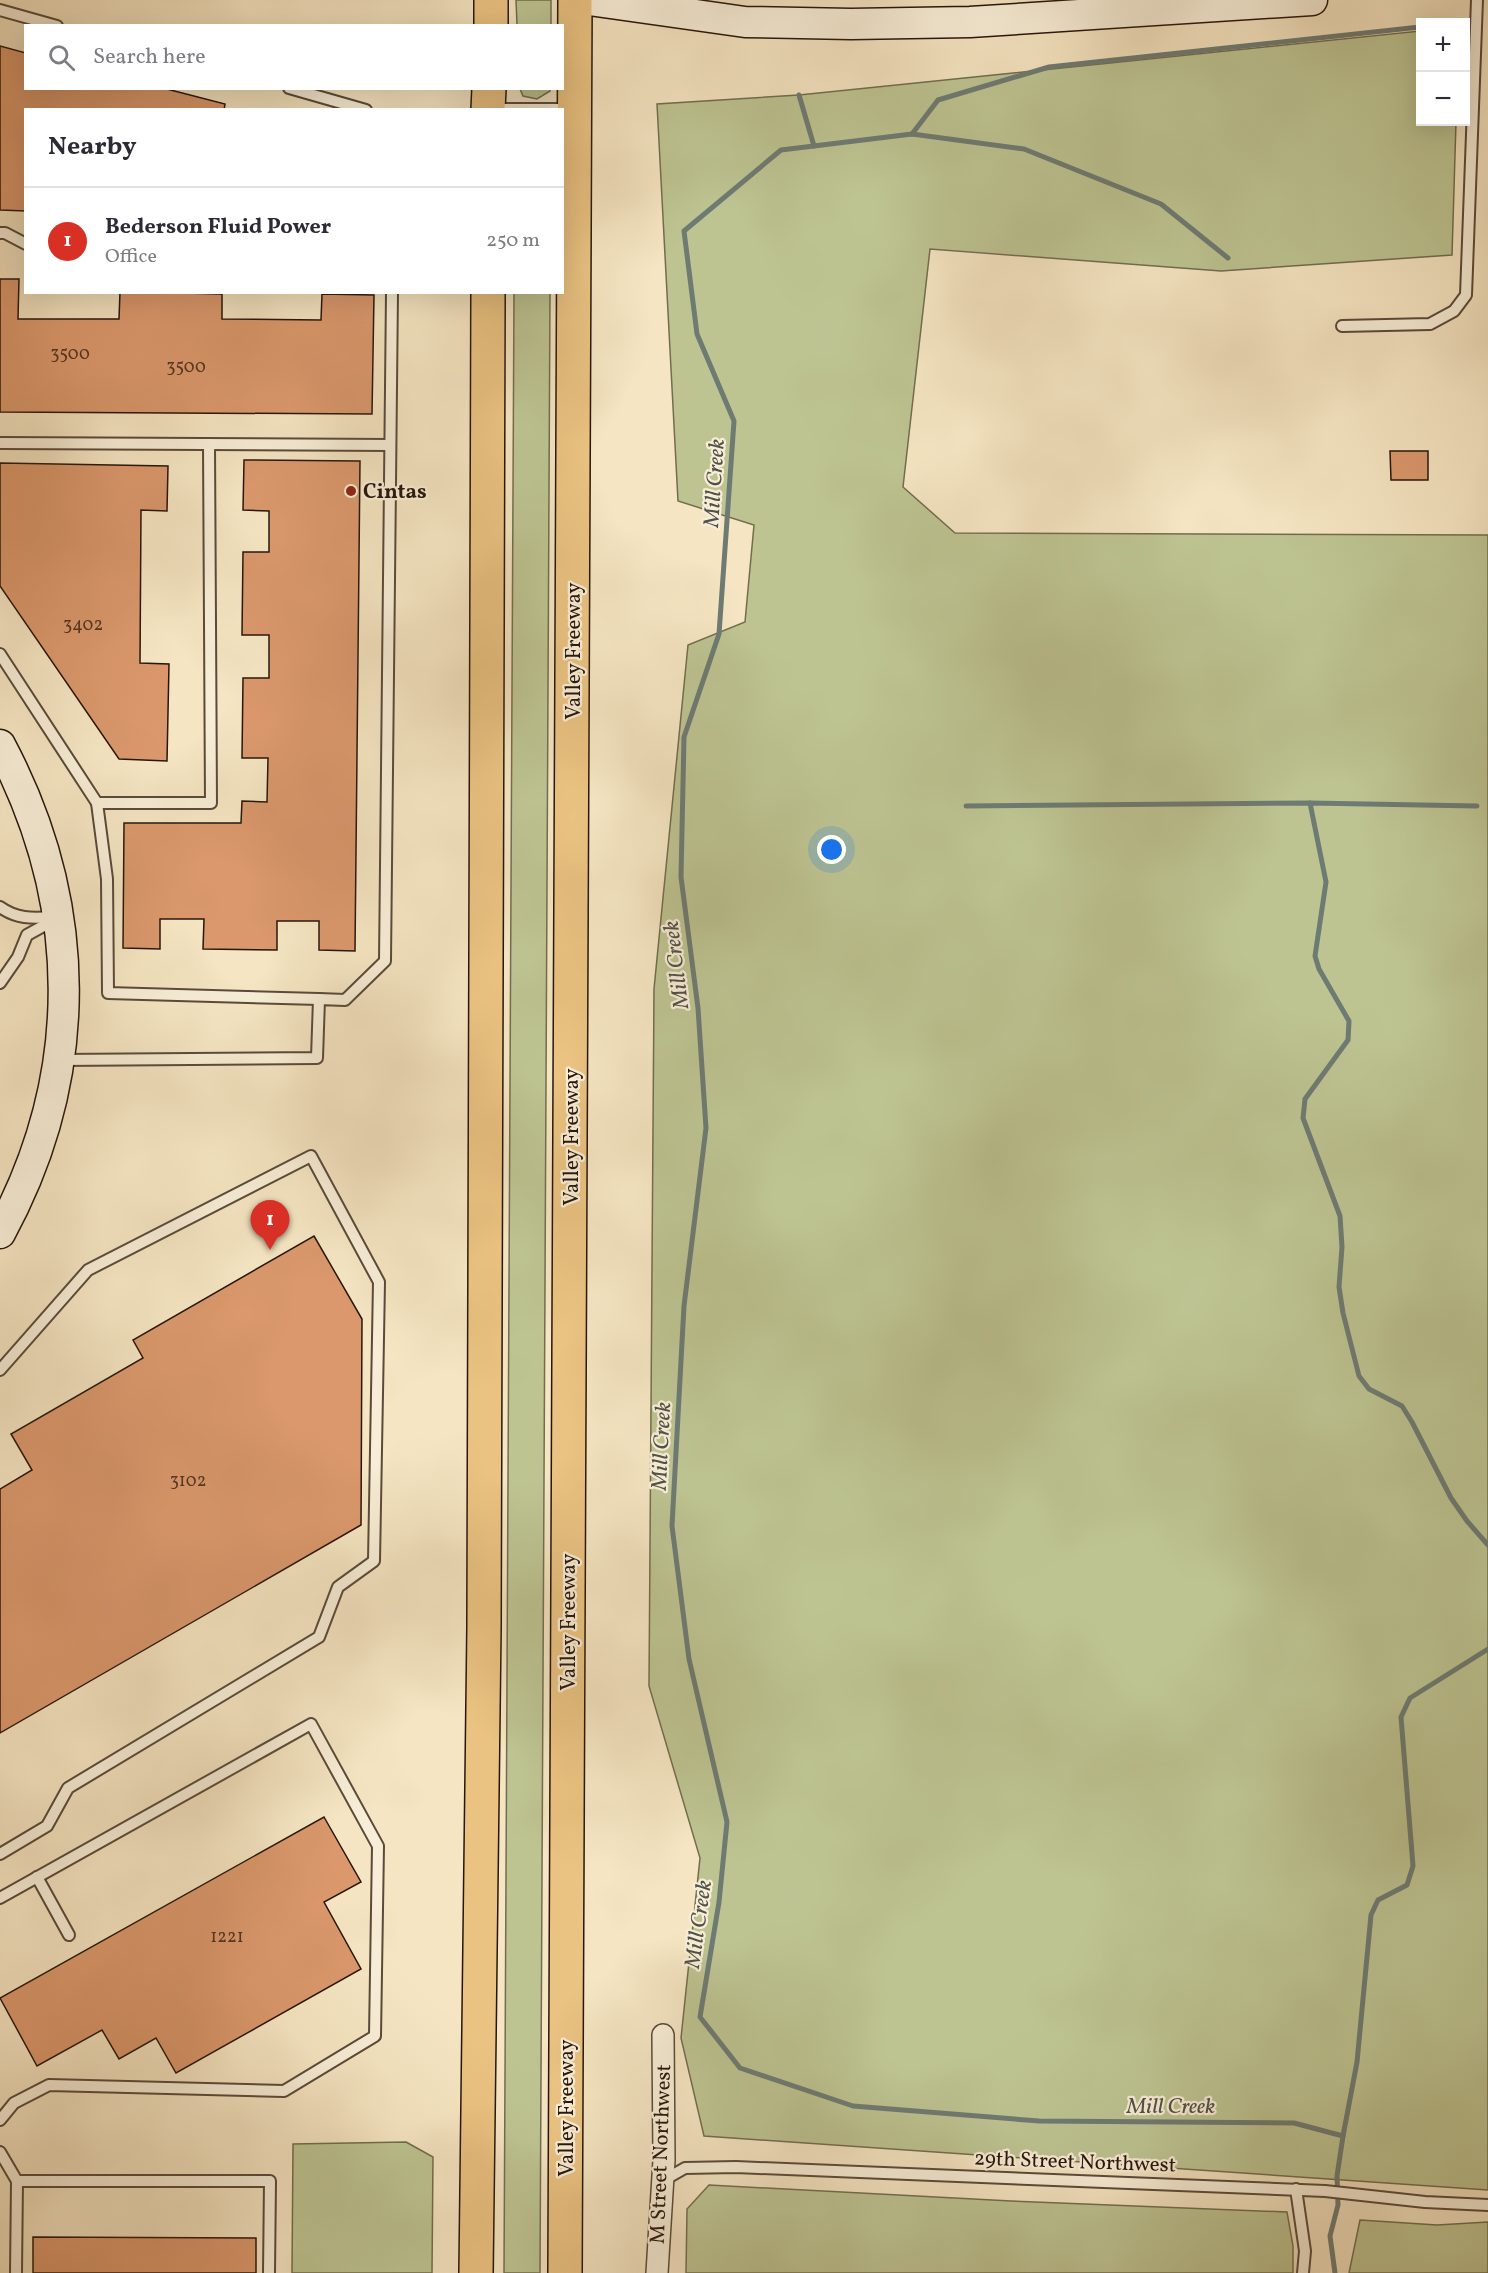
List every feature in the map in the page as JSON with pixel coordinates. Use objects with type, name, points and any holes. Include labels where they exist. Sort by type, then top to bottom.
[{"type":"highway","points":[[491,0],[491,24]]},
{"type":"highway","name":"Valley Freeway","points":[[565,2273],[575,0]]},
{"type":"highway","points":[[488,108],[489,90]]},
{"type":"highway","points":[[476,2273],[484,1604],[488,294]]},
{"type":"main road","points":[[589,0],[745,22],[970,22],[1312,0]]},
{"type":"main road","points":[[0,745],[34,818],[49,868],[59,917],[64,984],[60,1060],[41,1140],[24,1186],[0,1233]]},
{"type":"street","name":"M Street Northwest","points":[[657,2273],[659,2214],[663,2180],[663,2035]]},
{"type":"lane","points":[[1342,326],[1430,324],[1454,311],[1466,295],[1477,0]]},
{"type":"lane","points":[[0,10],[50,24]]},
{"type":"lane","points":[[296,90],[359,108]]},
{"type":"lane","points":[[564,109],[575,109]]},
{"type":"lane","points":[[0,233],[5,233],[24,243]]},
{"type":"lane","points":[[0,654],[97,803],[107,879],[108,993],[345,1000],[385,961],[392,294]]},
{"type":"lane","points":[[0,443],[390,445]]},
{"type":"lane","points":[[97,803],[210,803],[209,444]]},
{"type":"lane","points":[[0,907],[24,918],[59,917]]},
{"type":"lane","points":[[0,983],[18,957],[27,935],[59,917]]},
{"type":"lane","points":[[60,1060],[317,1058],[319,999]]},
{"type":"lane","points":[[0,1370],[88,1270],[311,1156],[379,1282],[374,1561],[338,1587],[319,1637],[68,1788],[47,1826],[0,1854]]},
{"type":"lane","points":[[0,1898],[311,1724],[378,1846],[375,2036],[284,2091],[49,2085],[14,2103],[0,2120]]},
{"type":"lane","points":[[37,1877],[69,1935]]},
{"type":"lane","points":[[0,2152],[16,2181],[16,2273]]},
{"type":"lane","name":"29th Street Northwest","points":[[663,2180],[677,2171],[696,2167],[1296,2189],[1425,2202],[1488,2205]]},
{"type":"lane","points":[[16,2181],[270,2181],[269,2273]]},
{"type":"lane","points":[[1296,2189],[1305,2251],[1303,2273]]},
{"type":"green space","points":[[516,0],[551,0],[551,24],[517,24]]},
{"type":"green space","points":[[1416,31],[1416,126],[1456,126],[1452,255],[1221,271],[930,249],[903,487],[955,533],[1488,535],[1488,2190],[704,2136],[681,2038],[700,1858],[649,1686],[654,989],[688,645],[745,622],[754,525],[678,501],[657,104],[799,95]]},
{"type":"green space","points":[[520,90],[550,90],[537,99],[523,96]]},
{"type":"green space","points":[[514,294],[550,294],[540,2273],[504,2273]]},
{"type":"green space","points":[[406,2142],[433,2157],[432,2273],[292,2273],[293,2144]]},
{"type":"green space","points":[[709,2185],[1011,2201],[1287,2212],[1293,2246],[1293,2273],[686,2273],[687,2209]]},
{"type":"green space","points":[[1360,2220],[1437,2225],[1488,2222],[1488,2273],[1349,2273]]},
{"type":"building","points":[[0,46],[24,52],[24,90],[171,90],[225,104],[224,108],[24,108],[24,211],[0,210]]},
{"type":"building","points":[[0,279],[19,279],[18,319],[119,319],[120,294],[222,294],[222,319],[321,320],[322,294],[374,295],[372,414],[0,412]]},
{"type":"building","points":[[1390,451],[1428,451],[1428,480],[1391,480]]},
{"type":"building","points":[[244,460],[360,461],[355,951],[319,950],[319,921],[277,921],[277,950],[203,949],[204,919],[160,919],[160,949],[123,948],[124,823],[241,823],[242,801],[267,802],[268,758],[242,758],[243,678],[269,678],[269,635],[242,635],[243,552],[269,552],[269,511],[243,510]]},
{"type":"building","points":[[0,463],[168,466],[167,511],[141,510],[140,663],[169,664],[167,761],[119,759],[0,586]]},
{"type":"building","points":[[314,1236],[362,1319],[361,1525],[0,1733],[0,1489],[32,1470],[11,1434],[143,1358],[133,1340]]},
{"type":"building","points":[[324,1817],[361,1882],[324,1902],[361,1969],[176,2073],[156,2038],[119,2059],[102,2030],[37,2066],[0,1998]]},
{"type":"building","points":[[33,2237],[256,2238],[256,2273],[33,2273]]},
{"type":"waterway","points":[[912,134],[938,100],[1049,67],[1416,27]]},
{"type":"waterway","points":[[799,95],[814,146]]},
{"type":"waterway","name":"Mill Creek","points":[[1228,258],[1161,204],[1024,149],[912,134],[781,150],[684,231],[697,334],[734,421],[719,634],[684,737],[681,877],[698,1008],[706,1128],[684,1306],[672,1526],[689,1659],[727,1822],[719,1902],[700,2017],[740,2068],[853,2106],[1039,2121],[1294,2123],[1343,2136]]},
{"type":"waterway","points":[[1310,803],[1326,882],[1315,956],[1319,969],[1349,1021],[1348,1040],[1305,1099],[1303,1118],[1340,1216],[1342,1247],[1339,1287],[1343,1313],[1359,1376],[1369,1389],[1402,1406],[1451,1498],[1488,1545]]},
{"type":"waterway","points":[[966,806],[1310,803],[1477,806]]},
{"type":"waterway","points":[[1335,2273],[1330,2236],[1338,2205],[1337,2176],[1357,2062],[1371,1915],[1378,1900],[1407,1885],[1413,1866],[1401,1717],[1410,1698],[1488,1649]]},
{"type":"place","name":"Cintas","points":[[351,491]]},
{"type":"place","name":"Bederson Fluid Power","points":[[270,1250]]}]
